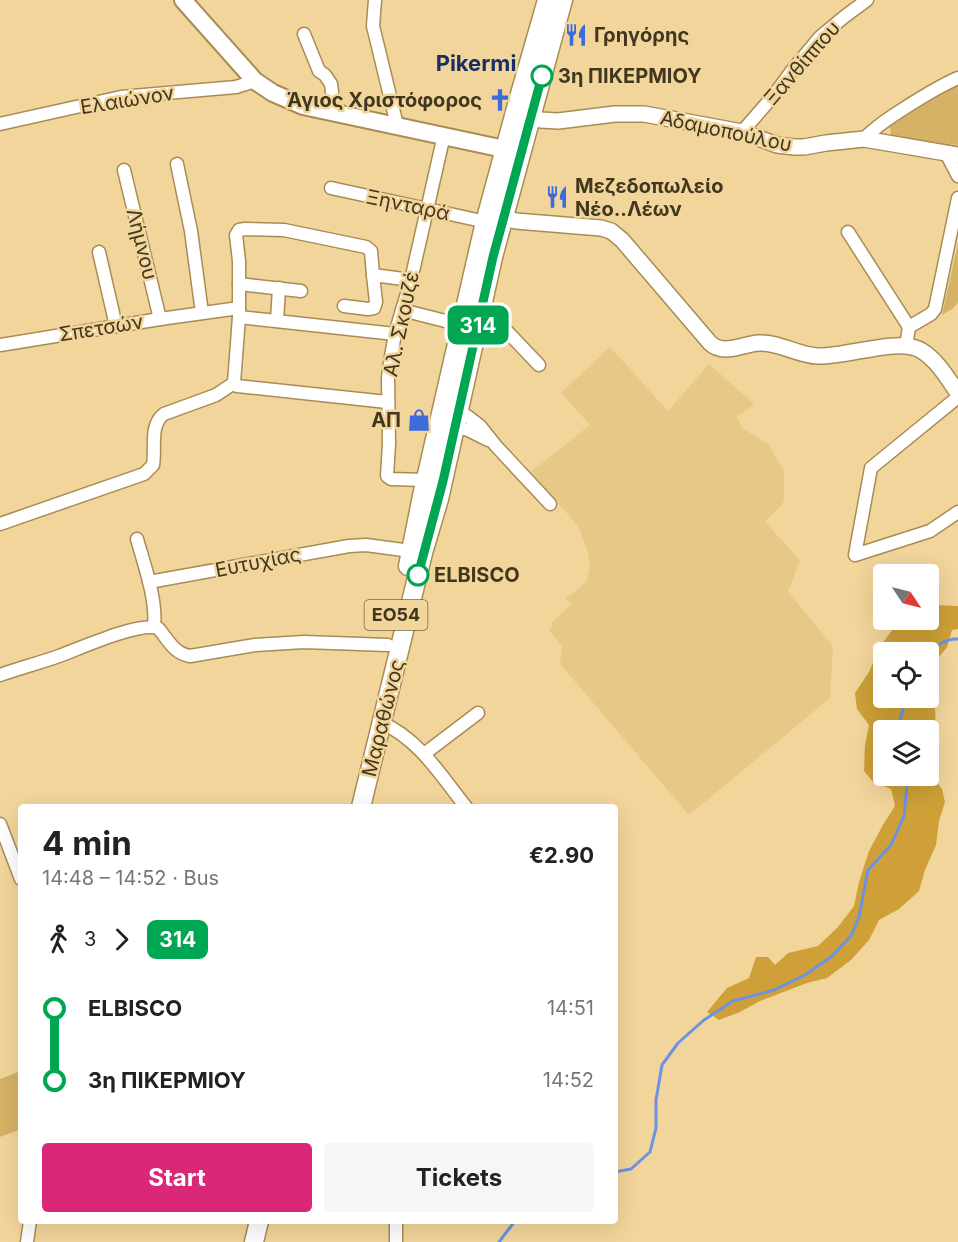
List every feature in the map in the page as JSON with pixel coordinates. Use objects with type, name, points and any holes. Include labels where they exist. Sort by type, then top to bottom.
[{"type":"main road","points":[[183,0],[255,81],[273,93],[303,106],[513,151]]},
{"type":"main road","name":"Μαραθώνος","points":[[362,804],[438,499],[461,325],[513,151],[547,0]]},
{"type":"main road","name":"Μαραθώνος","points":[[524,109],[563,0]]},
{"type":"main road","name":"Μαραθώνος","points":[[350,804],[411,551],[425,480],[449,418],[480,316],[494,220]]},
{"type":"main road","points":[[242,1242],[246,1224]]},
{"type":"main road","points":[[254,1242],[258,1224]]},
{"type":"street","points":[[375,0],[373,26],[397,125]]},
{"type":"street","name":"Ξανθίππου","points":[[742,132],[820,37],[862,1]]},
{"type":"street","points":[[304,34],[319,71],[331,84],[331,112]]},
{"type":"street","points":[[864,139],[871,131],[912,103],[943,84],[958,78]]},
{"type":"street","name":"Ελαιώνον","points":[[0,123],[121,97],[236,87],[255,81]]},
{"type":"street","name":"Αδαμοπούλου","points":[[524,109],[554,112],[565,120],[615,114],[644,114],[742,132],[777,145],[795,147],[864,139],[952,154]]},
{"type":"street","name":"Αλ. Σκουζέ","points":[[425,480],[391,479],[387,476],[388,378],[395,334],[411,280],[444,135]]},
{"type":"street","points":[[952,154],[958,176]]},
{"type":"street","points":[[177,164],[202,313]]},
{"type":"street","name":"Λήμνου","points":[[124,170],[160,319]]},
{"type":"street","name":"Ξηνταρά","points":[[331,188],[427,209],[494,220]]},
{"type":"street","points":[[909,327],[931,314],[935,309],[958,198]]},
{"type":"street","points":[[494,220],[601,228],[611,231],[622,240],[705,338],[718,348],[728,349],[752,344],[766,344],[819,356],[887,346],[906,346],[918,348],[926,353],[958,395],[871,468],[855,555],[930,531],[958,512]]},
{"type":"street","points":[[234,383],[239,313],[236,236],[239,230],[284,230],[366,247],[371,251],[376,302],[374,308],[344,306]]},
{"type":"street","points":[[849,232],[909,327],[906,346]]},
{"type":"street","points":[[99,252],[116,326]]},
{"type":"street","points":[[373,274],[411,280]]},
{"type":"street","points":[[239,284],[301,291]]},
{"type":"street","points":[[276,321],[279,288]]},
{"type":"street","points":[[402,310],[461,325]]},
{"type":"street","name":"Σπετσών","points":[[0,345],[202,313],[239,313],[276,321],[395,334]]},
{"type":"street","points":[[480,316],[499,323],[539,364]]},
{"type":"street","points":[[234,383],[237,386],[387,402]]},
{"type":"street","points":[[0,524],[144,474],[153,465],[155,424],[158,418],[216,395],[234,383]]},
{"type":"street","points":[[449,418],[496,446],[550,504]]},
{"type":"street","points":[[137,539],[149,582],[154,626]]},
{"type":"street","name":"Ευτυχίας","points":[[149,582],[349,546],[366,545],[411,551]]},
{"type":"street","points":[[0,675],[130,630],[154,626],[161,631],[175,650],[190,656],[255,645],[304,642],[388,645]]},
{"type":"street","points":[[424,754],[478,713]]},
{"type":"street","points":[[382,723],[397,730],[424,754],[464,804]]},
{"type":"street","points":[[0,824],[18,871]]},
{"type":"street","points":[[27,1242],[30,1224]]},
{"type":"street","points":[[396,1224],[396,1242]]},
{"type":"shaded area","points":[[958,84],[958,145],[891,136],[890,126]]},
{"type":"shaded area","points":[[958,243],[958,303],[942,315]]},
{"type":"shaded area","points":[[610,347],[668,411],[709,364],[753,403],[737,417],[742,428],[768,444],[784,471],[782,505],[765,522],[800,560],[788,592],[833,646],[830,698],[689,815],[560,664],[562,646],[549,630],[553,626],[551,623],[571,605],[566,598],[584,584],[590,567],[579,527],[531,472],[590,425],[561,393]]},
{"type":"shaded area","points":[[939,605],[958,606],[958,629],[952,630],[947,647],[939,657],[939,642],[883,642],[892,630],[939,630]]},
{"type":"shaded area","points":[[873,662],[873,708],[935,708],[935,720],[873,720],[873,782],[864,771],[865,745],[869,725],[857,709],[855,693]]},
{"type":"shaded area","points":[[939,785],[942,789],[945,802],[939,821],[936,845],[919,891],[899,909],[879,920],[869,940],[851,960],[827,978],[760,1001],[719,1020],[707,1012],[727,988],[749,978],[756,957],[768,957],[775,965],[788,953],[818,946],[838,927],[854,906],[869,851],[895,806],[891,789],[883,786]]},
{"type":"shaded area","points":[[18,1072],[18,1130],[0,1137],[0,1079]]},
{"type":"waterway","points":[[939,645],[958,639]]},
{"type":"waterway","points":[[900,720],[903,708]]},
{"type":"waterway","points":[[618,1171],[631,1169],[650,1152],[656,1128],[656,1100],[662,1065],[678,1043],[704,1020],[733,1001],[774,990],[805,975],[831,957],[851,936],[859,917],[868,870],[891,845],[904,816],[907,786]]},
{"type":"waterway","points":[[499,1242],[513,1224]]},
{"type":"bus line","name":"314","points":[[418,575],[443,481],[493,257],[542,76]]},
{"type":"place","name":"Γρηγόρης","points":[[576,35]]},
{"type":"place","name":"3η ΠΙΚΕΡΜΙΟΥ","points":[[542,76]]},
{"type":"place","name":"Άγιος Χριστόφορος","points":[[500,100]]},
{"type":"place","name":"Μεζεδοπωλείο Νέο..Λέων","points":[[557,197]]},
{"type":"place","name":"ΑΠ","points":[[419,420]]},
{"type":"place","name":"ELBISCO","points":[[418,575]]},
{"type":"district","name":"Pikermi","points":[[476,63]]}]
